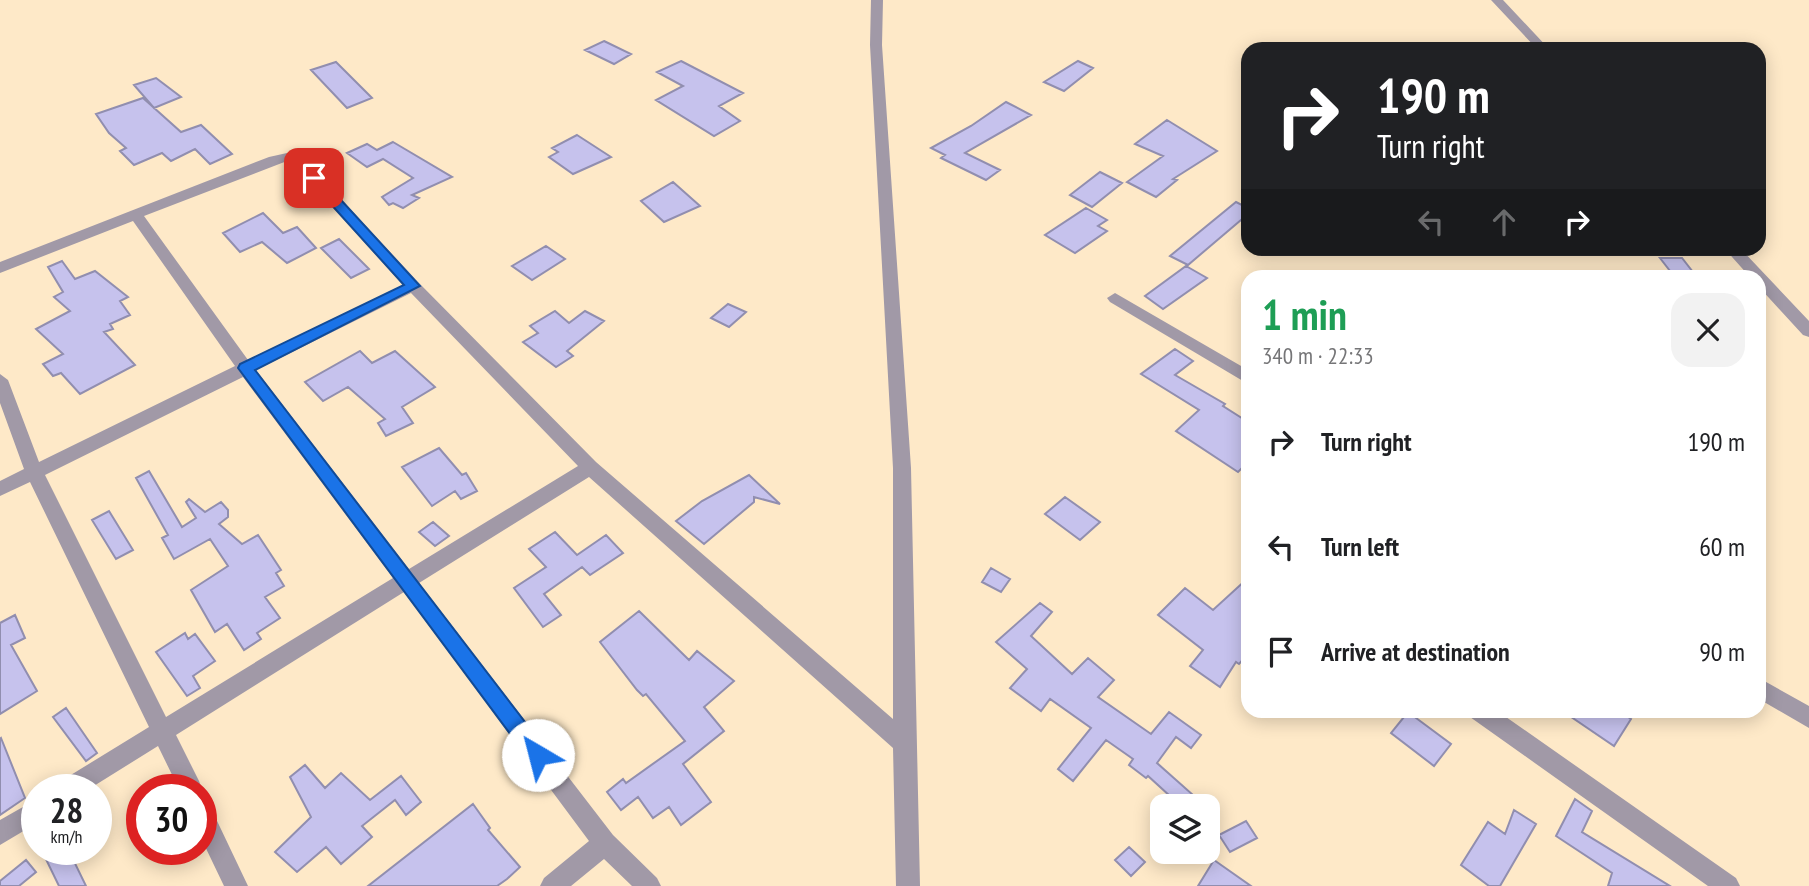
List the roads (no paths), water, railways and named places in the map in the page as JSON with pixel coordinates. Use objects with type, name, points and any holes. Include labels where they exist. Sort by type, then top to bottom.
[{"type":"street","points":[[877,0],[877,58],[902,468],[908,886]]},
{"type":"street","points":[[1497,0],[1536,42]]},
{"type":"street","points":[[0,268],[274,160],[287,157],[297,160],[413,286],[590,467],[904,744]]},
{"type":"street","points":[[135,214],[245,368],[605,843],[649,886]]},
{"type":"street","points":[[1738,256],[1751,270]]},
{"type":"street","points":[[1766,285],[1809,331]]},
{"type":"street","points":[[0,489],[413,286]]},
{"type":"street","points":[[1115,298],[1241,375]]},
{"type":"street","points":[[0,380],[34,472],[184,774]]},
{"type":"street","points":[[93,774],[590,467]]},
{"type":"street","points":[[1766,692],[1809,718]]},
{"type":"street","points":[[1489,718],[1728,886]]},
{"type":"street","points":[[0,833],[21,820]]},
{"type":"street","points":[[552,886],[605,843]]},
{"type":"street","points":[[217,846],[236,886]]}]
